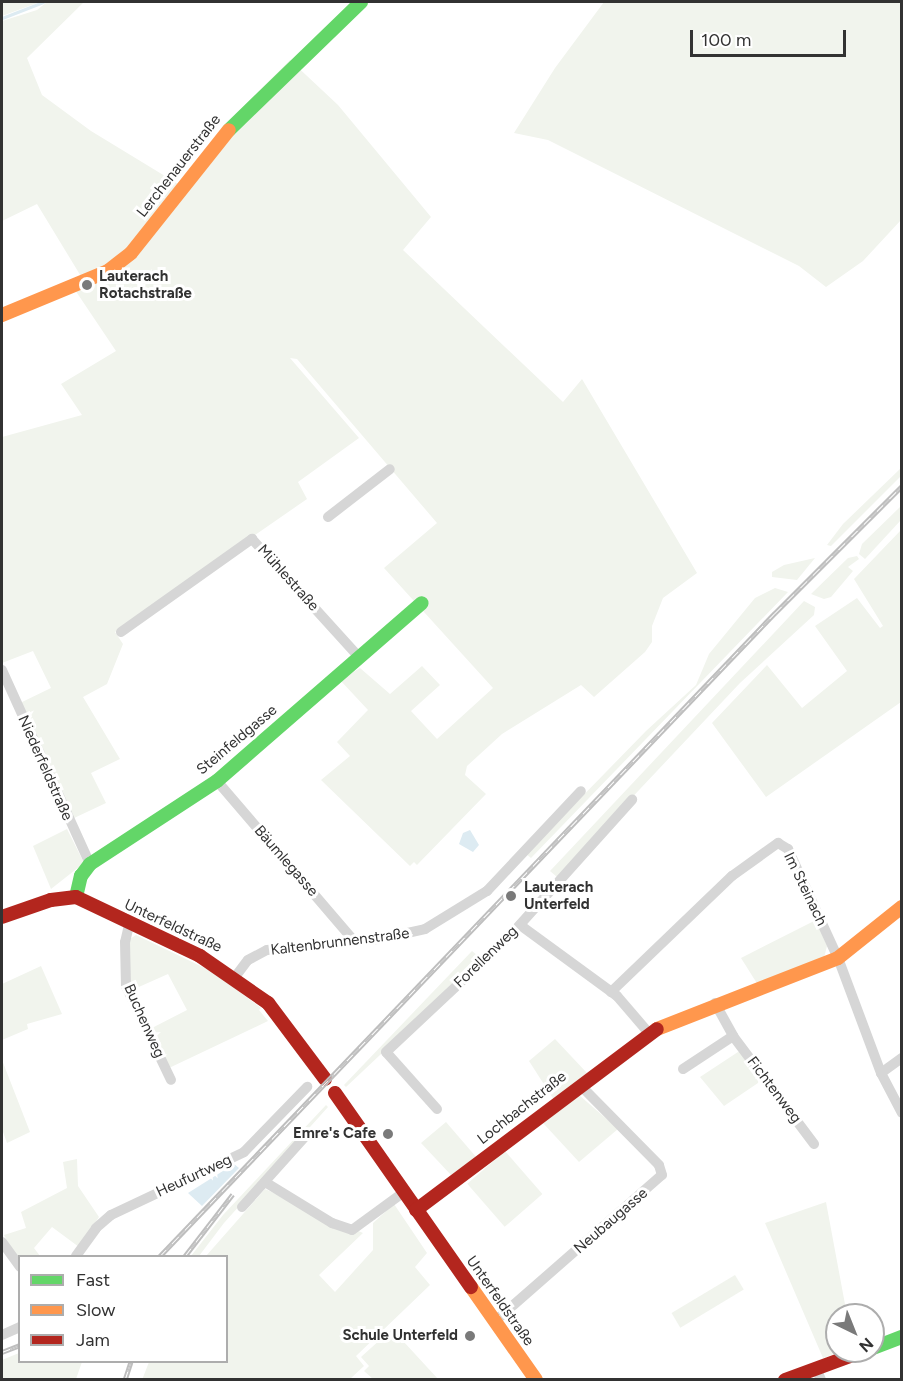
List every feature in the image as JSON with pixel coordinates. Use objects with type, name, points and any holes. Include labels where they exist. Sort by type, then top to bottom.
[{"type":"street","name":"Lerchenauerstraße","points":[[2,315],[108,271],[131,253],[235,122],[361,2]]},
{"type":"street","points":[[328,517],[390,470]]},
{"type":"street","name":"Mühlestraße","points":[[121,632],[252,538],[360,657]]},
{"type":"street","name":"Steinfeldgasse","points":[[90,864],[217,781],[422,603]]},
{"type":"street","name":"Niederfeldstraße","points":[[2,670],[90,864]]},
{"type":"street","name":"Bäumlegasse","points":[[217,781],[355,942]]},
{"type":"street","name":"Kaltenbrunnenstraße","points":[[236,977],[248,960],[267,950],[355,942],[415,933],[475,901],[581,791]]},
{"type":"street","name":"Forellenweg","points":[[437,1109],[386,1052],[520,925],[632,800]]},
{"type":"street","name":"Im Steinach","points":[[611,992],[732,876],[778,843],[788,849],[838,958],[881,1072],[902,1113]]},
{"type":"street","points":[[2,918],[51,900],[76,897],[81,876],[90,864]]},
{"type":"street","name":"Unterfeldstraße","points":[[76,897],[129,925],[200,956],[236,977],[278,1014],[325,1079]]},
{"type":"street","name":"Lochbachstraße","points":[[416,1210],[648,1032],[715,1003],[838,958],[902,908]]},
{"type":"street","name":"Buchenweg","points":[[129,925],[125,942],[126,986],[171,1080]]},
{"type":"street","points":[[520,925],[611,992],[640,1019],[648,1032]]},
{"type":"street","name":"Fichtenweg","points":[[715,1003],[733,1036],[814,1144]]},
{"type":"street","points":[[683,1069],[733,1036]]},
{"type":"street","points":[[881,1072],[902,1058]]},
{"type":"street","name":"Neubaugasse","points":[[494,1322],[662,1175],[659,1165],[580,1085]]},
{"type":"street","name":"Heufurtweg","points":[[77,1255],[93,1231],[111,1215],[247,1150],[307,1087]]},
{"type":"street","name":"Unterfeldstraße","points":[[335,1093],[536,1380]]},
{"type":"street","points":[[242,1207],[304,1138]]},
{"type":"street","points":[[265,1182],[323,1218],[352,1230],[404,1192]]},
{"type":"street","points":[[2,1242],[18,1264]]},
{"type":"street","points":[[2,1335],[18,1328]]},
{"type":"street","points":[[885,1343],[902,1337]]},
{"type":"street","points":[[784,1380],[819,1374],[841,1363]]},
{"type":"shaded area","points":[[2,2],[40,2],[2,16]]},
{"type":"shaded area","points":[[47,2],[84,2],[27,58],[42,95],[91,131],[183,187],[242,108],[290,60],[338,105],[431,217],[403,250],[563,402],[582,379],[697,573],[663,598],[652,626],[652,642],[645,652],[594,697],[581,685],[502,734],[467,766],[465,775],[486,794],[417,865],[414,862],[410,866],[321,780],[350,756],[337,742],[368,710],[340,680],[360,668],[390,694],[422,666],[440,685],[411,711],[437,739],[493,688],[384,568],[437,523],[297,359],[290,358],[359,438],[298,482],[307,499],[115,632],[123,644],[107,684],[83,697],[120,759],[91,773],[106,803],[72,819],[20,703],[51,688],[33,651],[2,663],[2,437],[82,415],[61,384],[116,351],[73,287],[82,278],[37,204],[2,221],[2,21],[37,10]]},
{"type":"shaded area","points":[[604,2],[901,2],[901,220],[863,261],[826,287],[799,266],[548,140],[514,133],[555,68]]},
{"type":"shaded area","points":[[901,468],[901,476],[831,546],[827,545],[843,524]]},
{"type":"shaded area","points":[[901,506],[901,520],[865,559],[859,554],[862,544]]},
{"type":"shaded area","points":[[901,530],[901,702],[766,797],[712,723],[767,665],[802,708],[847,671],[815,626],[857,598],[880,628],[883,626],[854,579]]},
{"type":"shaded area","points":[[857,556],[859,559],[848,567],[853,571],[831,597],[824,599],[811,594],[848,558]]},
{"type":"shaded area","points":[[815,558],[797,580],[772,577],[772,572],[784,565]]},
{"type":"shaded area","points":[[775,588],[788,592],[531,858],[526,854],[646,731],[696,685],[709,654],[755,598]]},
{"type":"shaded area","points":[[804,601],[815,607],[814,615],[740,683],[557,877],[550,871]]},
{"type":"shaded area","points":[[67,829],[84,863],[51,889],[33,846]]},
{"type":"shaded area","points":[[470,830],[479,845],[473,852],[459,844],[463,833]]},
{"type":"shaded area","points":[[816,920],[827,946],[824,958],[758,985],[741,958]]},
{"type":"shaded area","points":[[136,935],[213,972],[261,1008],[259,1010],[268,1021],[169,1068],[150,1029],[187,1010],[168,974],[132,990],[128,975],[130,939]]},
{"type":"shaded area","points":[[472,951],[482,959],[346,1087],[344,1085]]},
{"type":"shaded area","points":[[41,966],[62,1014],[27,1024],[28,1029],[2,1040],[2,984]]},
{"type":"shaded area","points":[[555,1039],[587,1073],[554,1100],[529,1061]]},
{"type":"shaded area","points":[[741,1050],[759,1078],[758,1083],[724,1106],[700,1077]]},
{"type":"shaded area","points":[[2,1060],[30,1132],[7,1143],[2,1129]]},
{"type":"shaded area","points":[[579,1095],[618,1129],[579,1162],[543,1123]]},
{"type":"shaded area","points":[[326,1105],[328,1107],[224,1223],[200,1255],[192,1255],[223,1215]]},
{"type":"shaded area","points":[[446,1122],[477,1158],[451,1175],[421,1143]]},
{"type":"shaded area","points":[[505,1151],[542,1194],[505,1227],[467,1184]]},
{"type":"shaded area","points":[[77,1159],[78,1186],[99,1217],[79,1247],[52,1227],[34,1248],[39,1255],[18,1255],[18,1260],[4,1235],[26,1228],[21,1212],[67,1188],[63,1162]]},
{"type":"shaded area","points":[[234,1164],[239,1168],[202,1206],[188,1193]]},
{"type":"shaded area","points":[[265,1189],[363,1233],[319,1275],[335,1292],[373,1250],[373,1223],[394,1204],[427,1253],[415,1267],[430,1285],[356,1356],[364,1366],[350,1379],[142,1380],[149,1363],[228,1363],[228,1255],[207,1255]]},
{"type":"shaded area","points":[[826,1202],[845,1303],[825,1303],[825,1357],[823,1358],[765,1223]]},
{"type":"shaded area","points":[[735,1275],[744,1290],[680,1328],[672,1313]]},
{"type":"shaded area","points":[[392,1329],[438,1379],[373,1379],[364,1371],[369,1366],[361,1357]]},
{"type":"shaded area","points":[[18,1353],[18,1363],[82,1363],[76,1379],[2,1379],[2,1360]]},
{"type":"waterway","points":[[2,18],[43,2]]},
{"type":"railway","points":[[161,1255],[775,613],[902,486]]},
{"type":"railway","points":[[186,1255],[233,1194]]},
{"type":"railway","points":[[2,1352],[18,1346]]},
{"type":"railway","points":[[125,1380],[131,1363]]},
{"type":"traffic: fast","points":[[229,130],[361,2]]},
{"type":"traffic: fast","points":[[76,897],[81,876],[90,864],[217,781],[422,603]]},
{"type":"traffic: fast","points":[[885,1343],[902,1337]]},
{"type":"traffic: slow","points":[[2,315],[108,271],[131,253],[229,130]]},
{"type":"traffic: slow","points":[[657,1029],[838,958],[902,907]]},
{"type":"traffic: slow","points":[[471,1287],[536,1380]]},
{"type":"traffic: jam","points":[[2,917],[51,900],[76,897],[200,956],[268,1003],[325,1079]]},
{"type":"traffic: jam","points":[[416,1210],[657,1029]]},
{"type":"traffic: jam","points":[[335,1093],[471,1287]]},
{"type":"traffic: jam","points":[[785,1380],[831,1363]]},
{"type":"place","name":"Lauterach Rotachstraße","points":[[87,285]]},
{"type":"place","name":"Lauterach Unterfeld","points":[[511,896]]},
{"type":"place","name":"Emre's Cafe","points":[[388,1134]]},
{"type":"place","name":"Schule Unterfeld","points":[[470,1336]]}]
